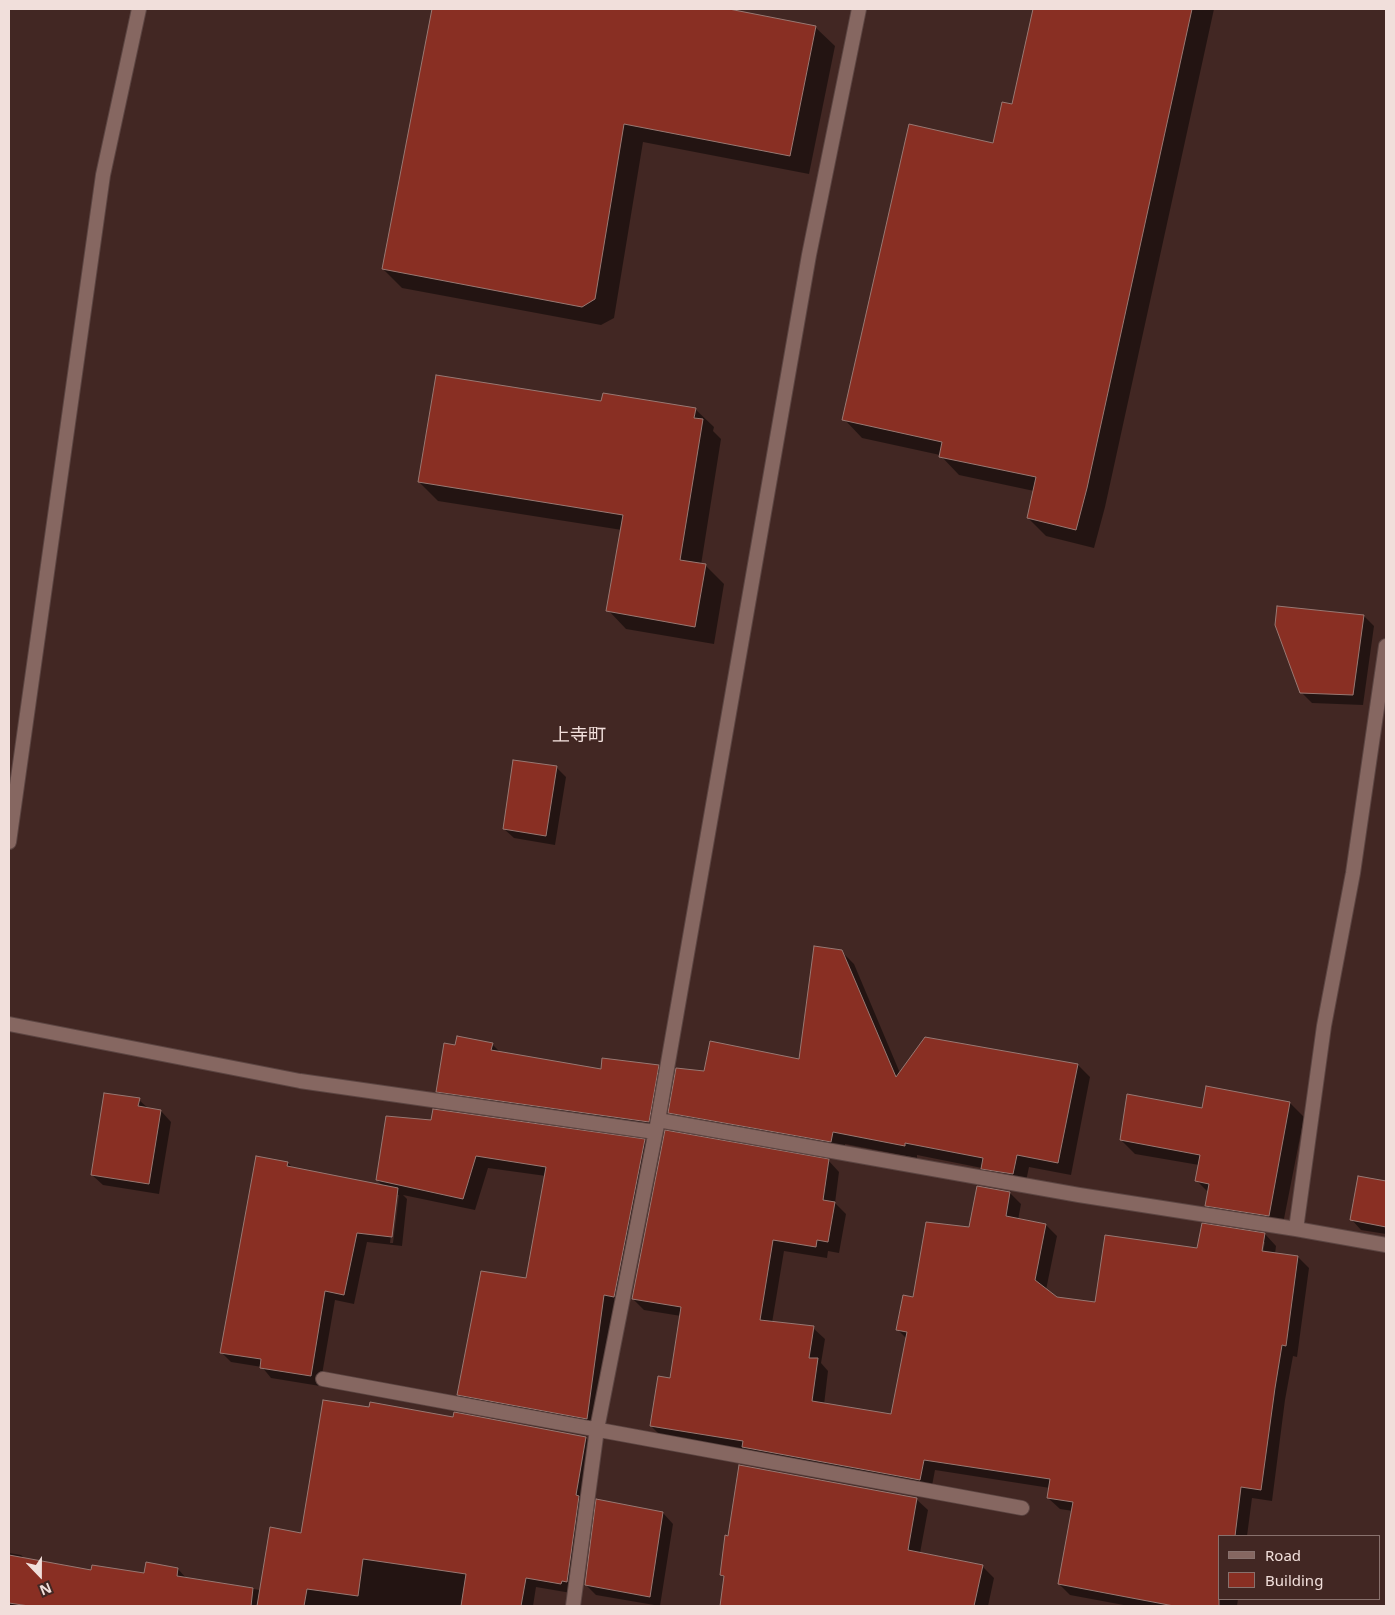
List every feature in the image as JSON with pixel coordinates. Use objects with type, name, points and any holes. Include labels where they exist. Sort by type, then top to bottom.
[{"type":"street","points":[[9,842],[103,175],[139,9]]},
{"type":"street","points":[[573,1606],[597,1429],[656,1126],[809,255],[859,9]]},
{"type":"street","points":[[1296,1229],[1324,1026],[1353,873],[1386,646]]},
{"type":"street","points":[[9,1024],[300,1081],[656,1126],[1296,1229],[1386,1246]]},
{"type":"street","points":[[323,1379],[1022,1508]]},
{"type":"building","points":[[432,9],[729,9],[816,26],[790,156],[624,124],[595,299],[582,307],[382,269]]},
{"type":"building","points":[[1033,9],[1192,9],[1087,488],[1076,530],[1027,518],[1036,477],[939,457],[942,442],[842,420],[909,124],[993,143],[1002,102],[1012,104]]},
{"type":"building","points":[[436,375],[601,401],[603,393],[696,408],[694,418],[703,419],[680,560],[706,564],[695,627],[606,611],[623,515],[418,482]]},
{"type":"building","points":[[1277,606],[1364,615],[1353,695],[1300,693],[1275,625]]},
{"type":"building","points":[[513,760],[557,766],[546,836],[503,829]]},
{"type":"building","points":[[814,946],[842,950],[896,1077],[925,1037],[1078,1064],[1058,1163],[1017,1155],[1013,1174],[981,1169],[983,1158],[905,1143],[905,1146],[833,1132],[831,1142],[668,1113],[676,1068],[704,1071],[710,1041],[799,1059]]},
{"type":"building","points":[[457,1036],[493,1043],[491,1050],[601,1069],[602,1058],[659,1065],[649,1122],[436,1092],[444,1043],[455,1045]]},
{"type":"building","points":[[1206,1086],[1290,1102],[1269,1216],[1205,1206],[1209,1184],[1195,1181],[1200,1155],[1120,1140],[1127,1094],[1202,1108]]},
{"type":"building","points":[[104,1093],[140,1098],[138,1106],[161,1110],[149,1184],[91,1175]]},
{"type":"building","points":[[433,1109],[645,1139],[614,1297],[604,1295],[587,1419],[457,1395],[481,1271],[526,1278],[546,1167],[476,1156],[463,1199],[376,1180],[386,1116],[431,1120]]},
{"type":"building","points":[[665,1130],[829,1159],[823,1200],[835,1202],[828,1242],[817,1240],[816,1247],[773,1240],[760,1320],[814,1326],[809,1358],[818,1358],[812,1401],[891,1414],[907,1332],[896,1330],[903,1295],[913,1297],[926,1222],[969,1227],[977,1186],[1010,1192],[1006,1216],[1046,1224],[1035,1280],[1057,1297],[1095,1302],[1105,1235],[1197,1248],[1202,1223],[1265,1233],[1262,1251],[1298,1256],[1286,1346],[1282,1345],[1261,1490],[1241,1487],[1235,1535],[1218,1535],[1219,1606],[1174,1606],[1058,1584],[1073,1502],[1047,1498],[1050,1479],[924,1460],[920,1480],[742,1447],[743,1441],[650,1426],[658,1376],[670,1378],[681,1307],[632,1299]]},
{"type":"building","points":[[256,1156],[288,1162],[287,1166],[398,1188],[392,1237],[357,1233],[344,1295],[325,1291],[311,1376],[260,1368],[261,1359],[220,1353]]},
{"type":"building","points":[[1358,1176],[1386,1181],[1386,1227],[1350,1220]]},
{"type":"building","points":[[323,1400],[369,1407],[370,1402],[453,1417],[454,1412],[586,1437],[576,1495],[579,1496],[567,1582],[562,1581],[561,1584],[526,1578],[521,1606],[461,1606],[466,1574],[363,1559],[358,1596],[307,1589],[304,1606],[257,1606],[270,1527],[301,1533]]},
{"type":"building","points":[[739,1465],[917,1498],[908,1550],[983,1565],[974,1606],[720,1606],[724,1576],[720,1575],[725,1535],[728,1536]]},
{"type":"building","points":[[596,1499],[663,1512],[650,1597],[585,1585]]},
{"type":"building","points":[[9,1555],[91,1570],[92,1565],[144,1573],[146,1562],[178,1568],[177,1576],[253,1588],[251,1606],[29,1606],[9,1603]]},
{"type":"district","name":"上寺町","points":[[579,736]]}]
